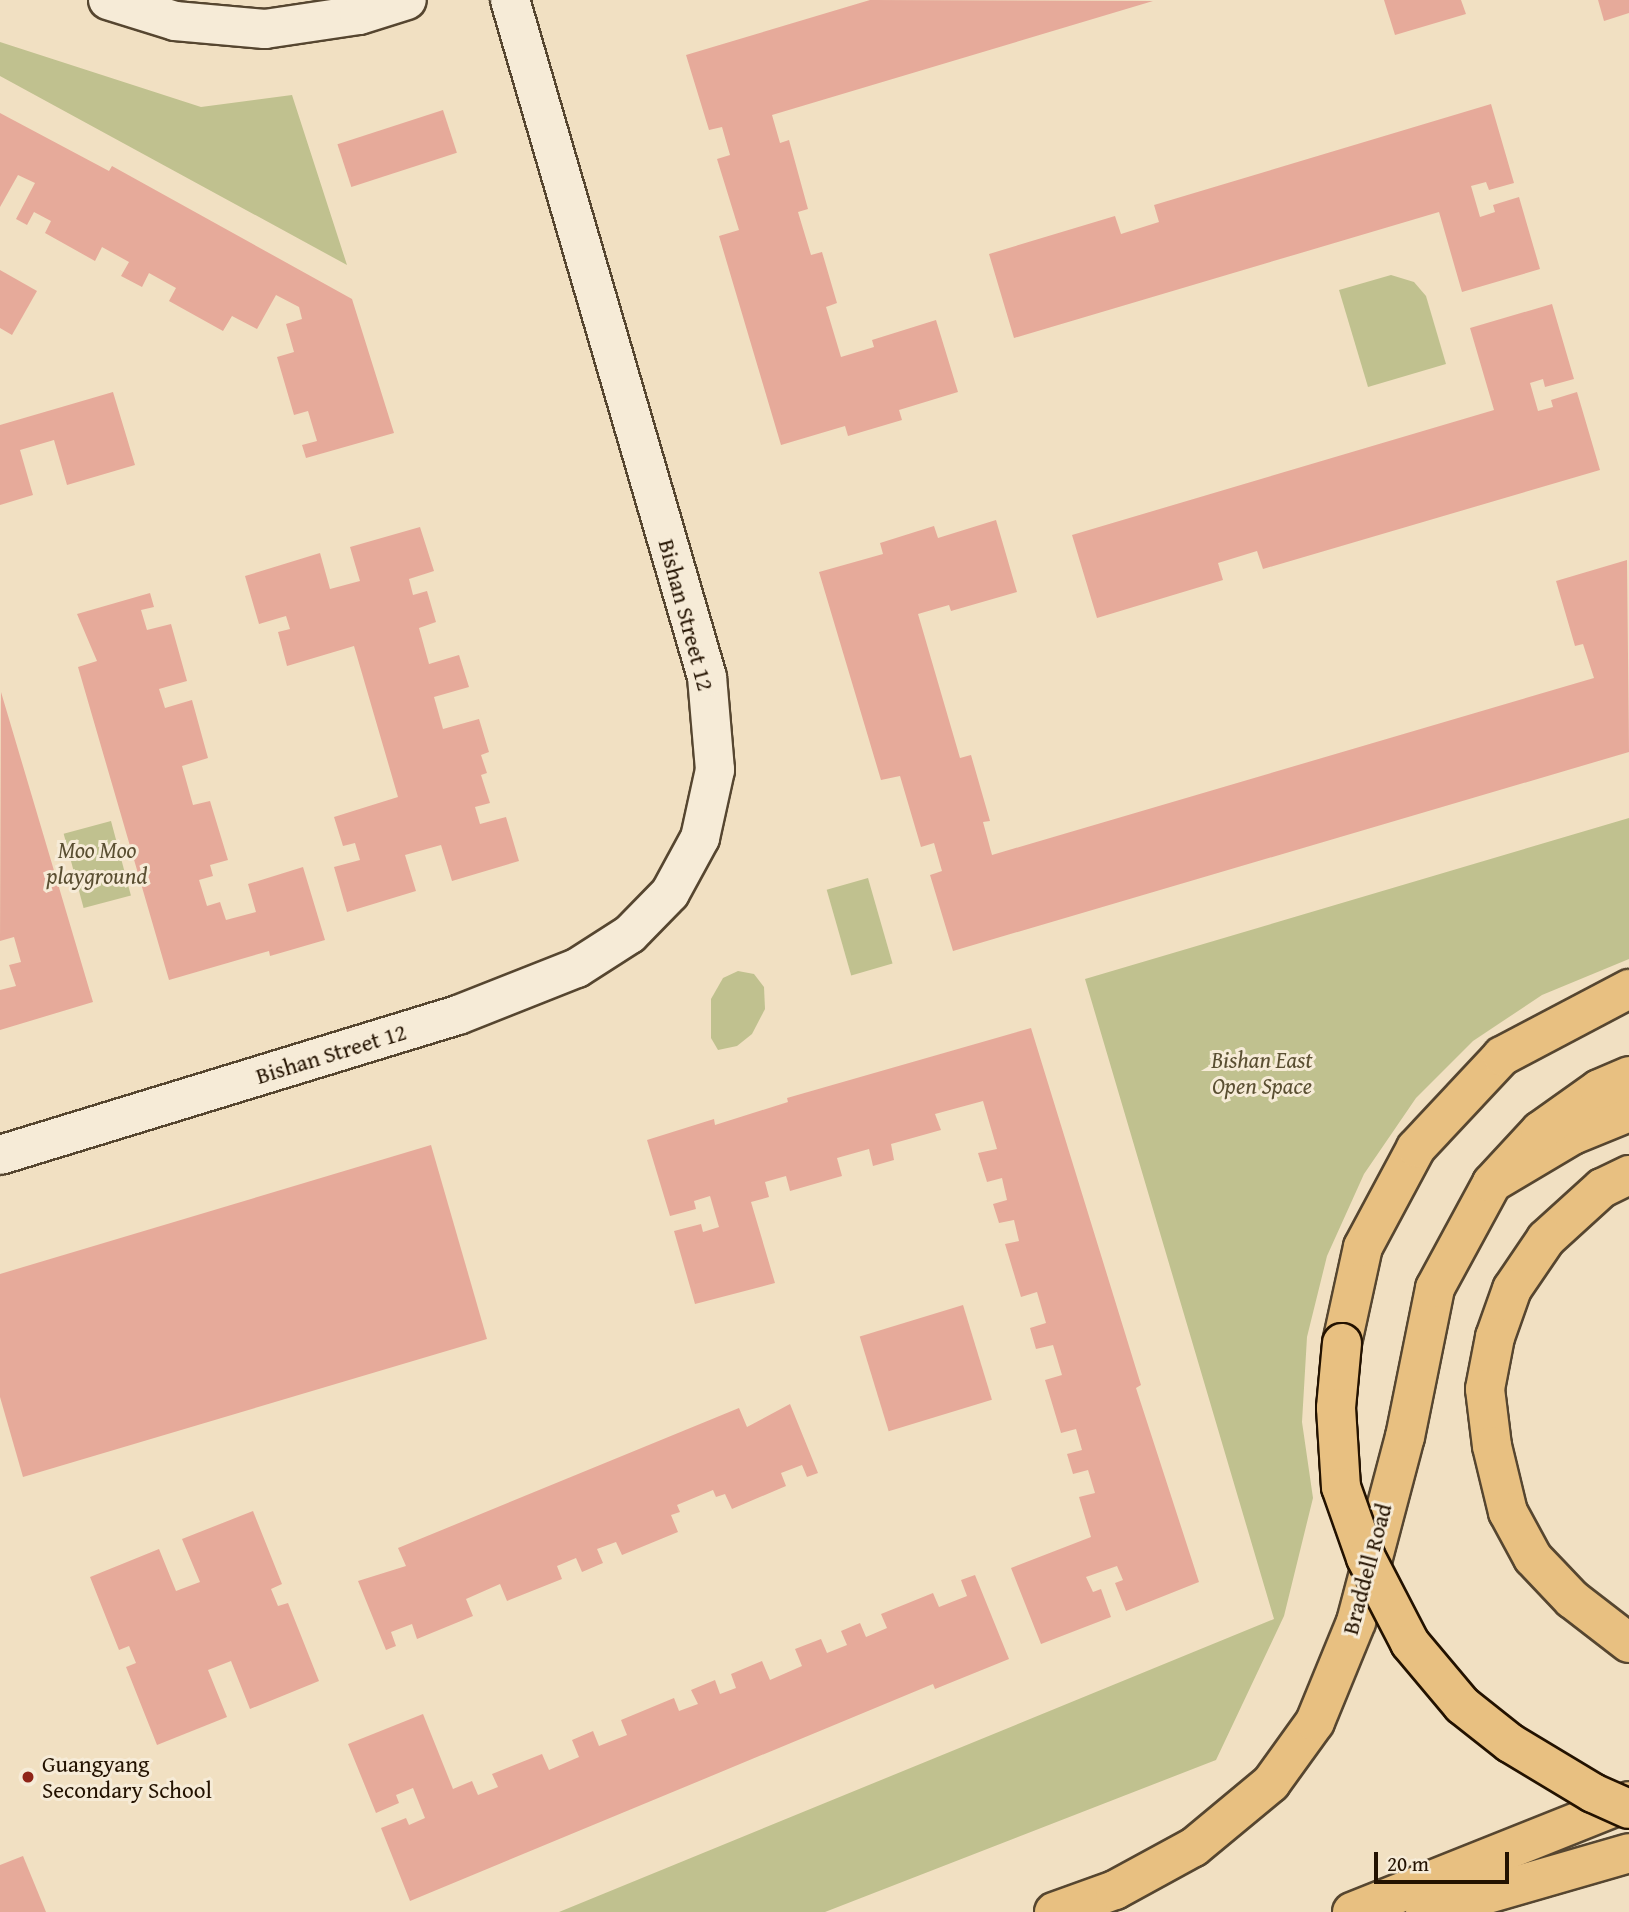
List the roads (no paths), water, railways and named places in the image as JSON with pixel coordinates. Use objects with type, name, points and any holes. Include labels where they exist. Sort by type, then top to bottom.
[{"type":"main road","points":[[1629,989],[1502,1056],[1416,1148],[1363,1247],[1342,1343],[1336,1409],[1341,1487],[1366,1558],[1410,1643],[1462,1705],[1510,1743],[1629,1810]]},
{"type":"main road","name":"Braddell Road","points":[[1054,1912],[1115,1890],[1194,1847],[1271,1783],[1315,1722],[1356,1622],[1405,1437],[1435,1288],[1492,1184],[1541,1131],[1599,1089],[1629,1076]]},
{"type":"main road","points":[[1492,1184],[1573,1135],[1629,1112]]},
{"type":"main road","points":[[1629,1175],[1602,1188],[1546,1239],[1512,1289],[1495,1337],[1485,1389],[1492,1446],[1508,1512],[1533,1558],[1572,1600],[1629,1643]]},
{"type":"main road","points":[[1352,1912],[1629,1801]]},
{"type":"main road","points":[[1425,1912],[1629,1853]]},
{"type":"street","points":[[108,0],[175,21],[265,29],[359,15],[407,0]]},
{"type":"street","name":"Bishan Street 12","points":[[0,1155],[458,1016],[577,968],[630,934],[670,893],[700,838],[715,771],[708,677],[510,0]]},
{"type":"place","name":"Guangyang Secondary School","points":[[28,1777]]},
{"type":"park label","name":"Moo Moo playground","points":[[97,863]]},
{"type":"park label","name":"Bishan East Open Space","points":[[1262,1073]]}]
